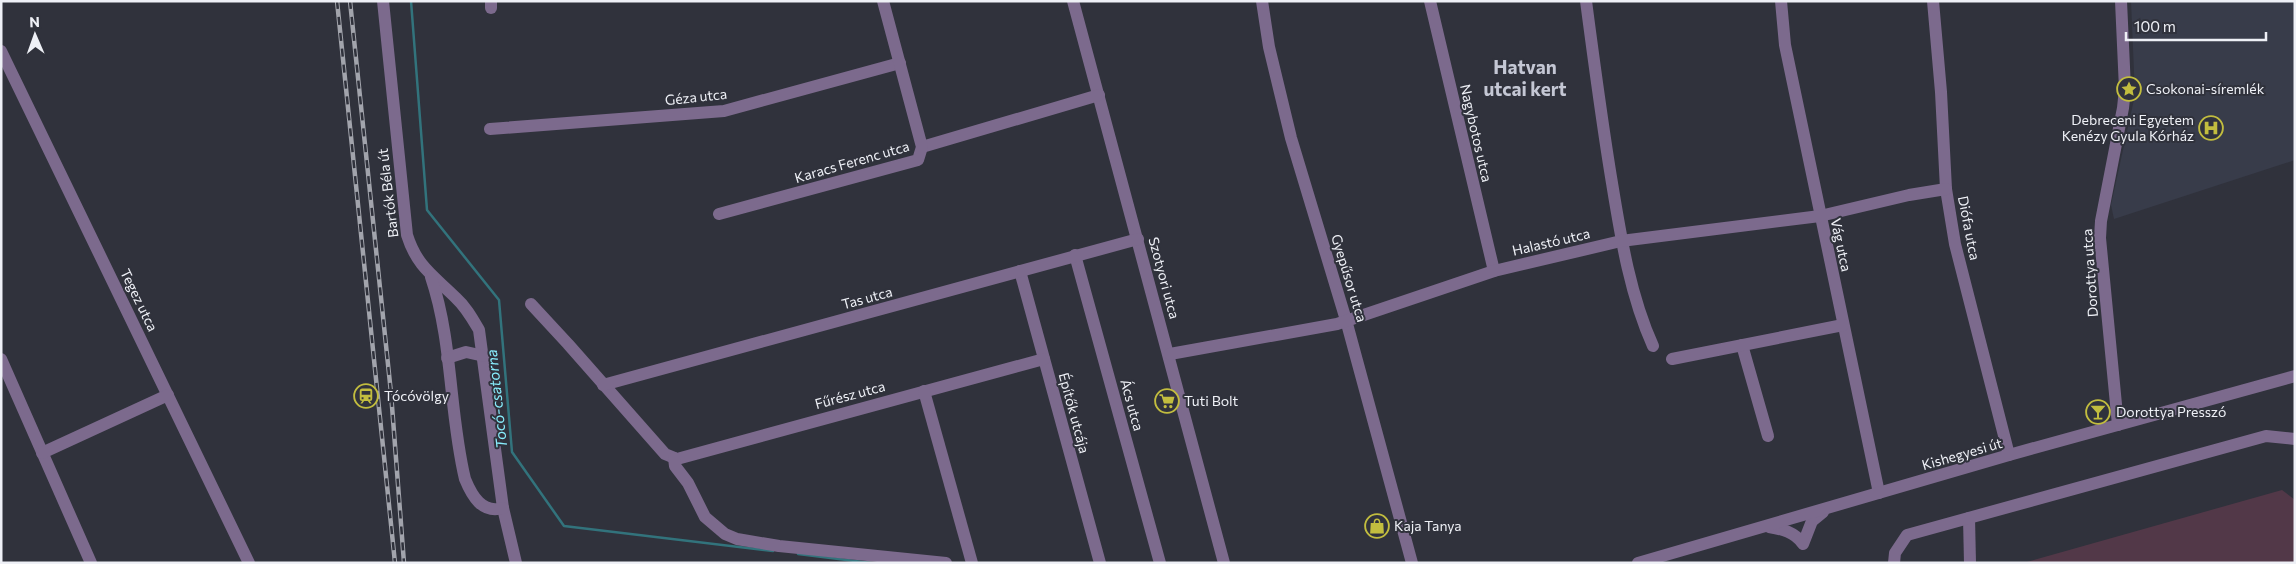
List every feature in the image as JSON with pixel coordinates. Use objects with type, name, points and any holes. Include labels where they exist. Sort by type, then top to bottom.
[{"type":"street","name":"Bartók Béla út","points":[[383,1],[407,234],[412,251],[422,266],[457,299],[470,314],[479,330],[503,508],[516,563]]},
{"type":"street","points":[[883,1],[922,147]]},
{"type":"street","name":"Szotyori utca","points":[[1073,1],[1170,354],[1224,563]]},
{"type":"street","name":"Gyepűsor utca","points":[[1262,1],[1269,47],[1291,138],[1346,320],[1408,542],[1412,563]]},
{"type":"street","name":"Nagybotos utca","points":[[1430,1],[1494,271]]},
{"type":"street","points":[[1586,1],[1600,110],[1621,241],[1643,323],[1653,346]]},
{"type":"street","name":"Vág utca","points":[[1781,1],[1785,45],[1879,493]]},
{"type":"street","name":"Diófa utca","points":[[1933,1],[1941,92],[1946,189],[1955,244],[2009,455]]},
{"type":"street","name":"Dorottya utca","points":[[2118,425],[2100,238],[2101,221],[2124,98],[2121,1]]},
{"type":"street","name":"Tegez utca","points":[[1,51],[249,563]]},
{"type":"street","name":"Géza utca","points":[[490,129],[724,111],[900,63]]},
{"type":"street","name":"Karacs Ferenc utca","points":[[718,214],[918,160],[922,147],[1098,95]]},
{"type":"street","name":"Halastó utca","points":[[1170,354],[1337,324],[1494,271],[1621,241],[1820,216],[1909,195],[1946,189]]},
{"type":"street","name":"Tas utca","points":[[603,386],[1138,239]]},
{"type":"street","name":"Ács utca","points":[[1075,256],[1160,563]]},
{"type":"street","name":"Építők utcája","points":[[1020,271],[1100,563]]},
{"type":"street","points":[[430,274],[440,304],[457,436],[465,479],[470,492],[481,505],[486,508],[503,508]]},
{"type":"street","points":[[531,304],[603,386],[669,456],[688,483],[705,517],[725,534],[779,546],[946,563]]},
{"type":"street","points":[[1672,359],[1843,325]]},
{"type":"street","points":[[1742,345],[1768,436]]},
{"type":"street","points":[[448,358],[466,352],[484,356]]},
{"type":"street","points":[[1,359],[91,563]]},
{"type":"street","name":"Fűrész utca","points":[[669,456],[1044,360]]},
{"type":"street","name":"Kishegyesi út","points":[[1638,563],[2009,455],[2295,376]]},
{"type":"street","points":[[924,391],[972,562],[962,563]]},
{"type":"street","points":[[42,453],[168,395]]},
{"type":"street","points":[[1894,563],[1895,553],[1907,535],[2266,436],[2295,439]]},
{"type":"street","points":[[1767,526],[1783,529],[1796,536],[1803,544],[1812,521],[1827,509]]},
{"type":"street","points":[[1969,518],[1970,563]]},
{"type":"shaded area","name":"Debreceni Egyetem Kenézy Gyula Kórház","points":[[2131,1],[2295,1],[2295,160],[2114,219],[2111,205],[2135,95]]},
{"type":"shaded area","points":[[2282,490],[2295,500],[2295,563],[2023,563]]},
{"type":"waterway","name":"Tocó-csatorna","points":[[411,1],[427,210],[499,300],[512,452],[564,526],[773,551]]},
{"type":"waterway","name":"Tocó-csatorna","points":[[798,554],[871,563]]},
{"type":"railway","points":[[337,1],[395,563]]},
{"type":"railway","points":[[350,1],[391,393],[404,563]]},
{"type":"place","name":"Csokonai-síremlék","points":[[2129,89]]},
{"type":"place","name":"Debreceni Egyetem Kenézy Gyula Kórház","points":[[2211,128]]},
{"type":"place","name":"Tócóvölgy","points":[[366,396]]},
{"type":"place","name":"Tuti Bolt","points":[[1167,401]]},
{"type":"place","name":"Dorottya Presszó","points":[[2098,412]]},
{"type":"place","name":"Kaja Tanya","points":[[1377,526]]},
{"type":"district","name":"Hatvan utcai kert","points":[[1525,78]]}]
